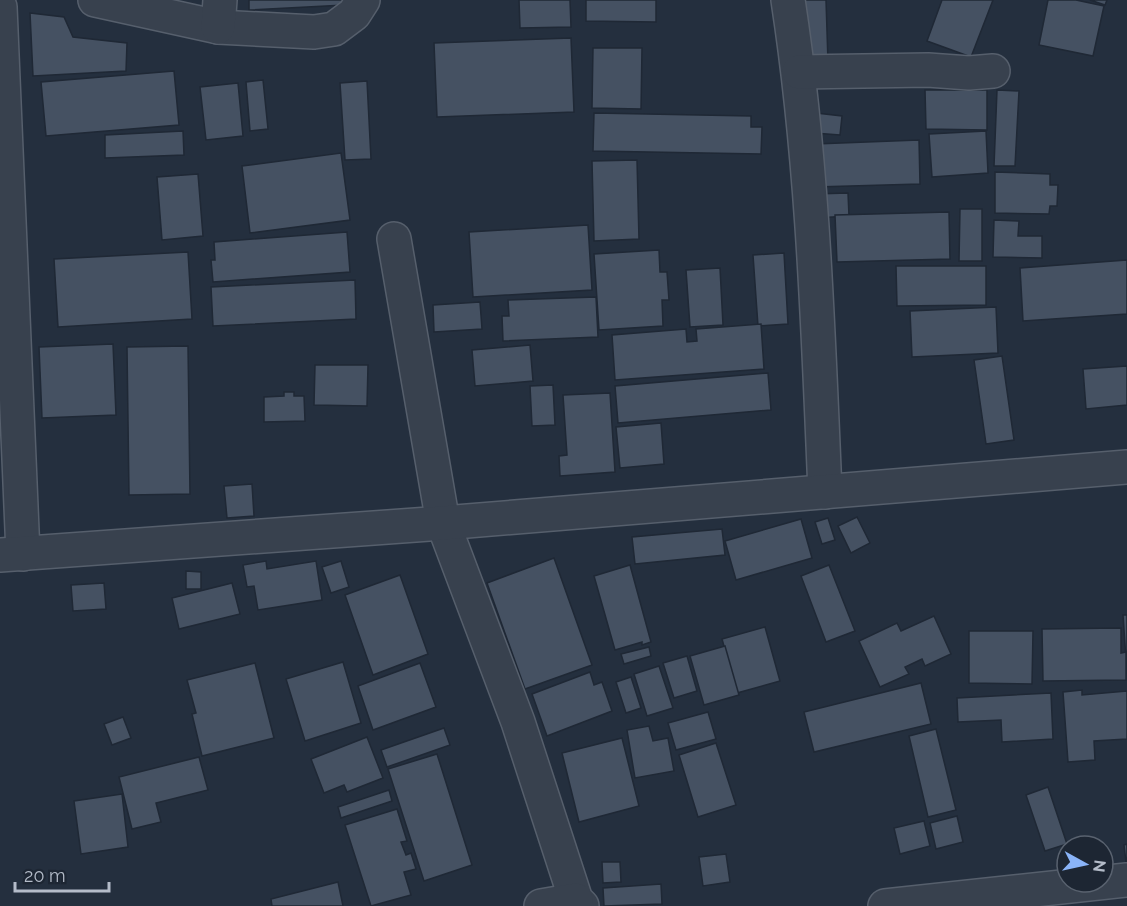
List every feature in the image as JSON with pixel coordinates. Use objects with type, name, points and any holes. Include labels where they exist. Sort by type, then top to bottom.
[{"type":"street","points":[[95,0],[219,14],[314,32],[334,29],[354,14],[363,0]]},
{"type":"street","points":[[788,0],[799,72],[816,278],[825,492]]},
{"type":"street","points":[[0,7],[12,555],[443,523],[1127,467]]},
{"type":"street","points":[[799,72],[928,70],[948,73],[993,70]]},
{"type":"street","points":[[394,239],[443,523],[518,722],[579,903],[541,906]]},
{"type":"street","points":[[885,906],[1127,880]]},
{"type":"building","points":[[249,0],[345,0],[345,5],[249,10]]},
{"type":"building","points":[[519,0],[570,0],[571,27],[520,28]]},
{"type":"building","points":[[586,0],[656,0],[656,22],[586,21]]},
{"type":"building","points":[[799,0],[826,0],[828,62],[801,63]]},
{"type":"building","points":[[942,0],[993,0],[971,57],[927,41]]},
{"type":"building","points":[[1048,0],[1076,0],[1104,6],[1093,56],[1039,45]]},
{"type":"building","points":[[1090,0],[1107,0],[1105,5]]},
{"type":"building","points":[[30,13],[64,17],[73,37],[127,43],[126,71],[33,76]]},
{"type":"building","points":[[571,38],[574,112],[437,117],[434,43]]},
{"type":"building","points":[[593,48],[642,48],[641,109],[592,108]]},
{"type":"building","points":[[174,71],[179,125],[46,136],[41,82]]},
{"type":"building","points":[[263,80],[268,129],[250,131],[246,82]]},
{"type":"building","points":[[367,81],[371,159],[345,160],[340,83]]},
{"type":"building","points":[[238,83],[243,136],[206,140],[200,87]]},
{"type":"building","points":[[925,90],[987,90],[987,130],[926,129]]},
{"type":"building","points":[[997,90],[1019,91],[1015,166],[994,166]]},
{"type":"building","points":[[594,113],[751,116],[751,127],[762,127],[761,154],[593,151]]},
{"type":"building","points":[[816,113],[842,116],[840,135],[814,133]]},
{"type":"building","points":[[183,131],[184,155],[105,158],[105,135]]},
{"type":"building","points":[[986,131],[988,173],[932,177],[929,134]]},
{"type":"building","points":[[919,140],[920,184],[815,187],[815,144]]},
{"type":"building","points":[[341,153],[350,220],[250,233],[242,166]]},
{"type":"building","points":[[637,160],[639,239],[594,241],[592,161]]},
{"type":"building","points":[[995,172],[1050,174],[1050,185],[1058,185],[1057,206],[1050,206],[1049,214],[995,213]]},
{"type":"building","points":[[198,174],[203,236],[162,240],[157,177]]},
{"type":"building","points":[[848,193],[849,216],[816,218],[814,194]]},
{"type":"building","points":[[960,209],[982,209],[982,261],[959,261]]},
{"type":"building","points":[[949,212],[950,259],[837,262],[835,215]]},
{"type":"building","points":[[994,220],[1019,221],[1018,236],[1042,236],[1042,258],[993,257]]},
{"type":"building","points":[[588,225],[592,290],[473,297],[469,232]]},
{"type":"building","points":[[347,232],[350,272],[213,282],[211,260],[215,260],[214,242]]},
{"type":"building","points":[[659,250],[660,272],[667,272],[669,300],[662,300],[663,326],[599,330],[594,254]]},
{"type":"building","points":[[188,252],[192,319],[58,327],[54,259]]},
{"type":"building","points":[[784,253],[788,324],[758,326],[753,255]]},
{"type":"building","points":[[1127,260],[1127,314],[1023,321],[1020,268]]},
{"type":"building","points":[[896,266],[986,266],[986,305],[897,306]]},
{"type":"building","points":[[720,268],[723,325],[690,327],[686,270]]},
{"type":"building","points":[[355,280],[356,319],[213,326],[211,287]]},
{"type":"building","points":[[596,297],[598,337],[503,341],[502,316],[509,316],[508,300]]},
{"type":"building","points":[[480,302],[482,329],[434,332],[433,305]]},
{"type":"building","points":[[996,307],[998,353],[912,357],[910,311]]},
{"type":"building","points":[[761,324],[764,369],[615,380],[612,335],[686,329],[687,342],[697,341],[696,329]]},
{"type":"building","points":[[113,344],[116,415],[42,418],[39,347]]},
{"type":"building","points":[[530,345],[533,381],[475,386],[472,350]]},
{"type":"building","points":[[188,346],[190,494],[129,495],[127,347]]},
{"type":"building","points":[[1002,356],[1014,440],[986,444],[974,360]]},
{"type":"building","points":[[315,365],[368,365],[367,406],[314,405]]},
{"type":"building","points":[[1127,366],[1127,405],[1086,409],[1083,369]]},
{"type":"building","points":[[768,373],[771,410],[618,423],[615,386]]},
{"type":"building","points":[[553,385],[555,425],[532,426],[530,386]]},
{"type":"building","points":[[284,392],[294,392],[294,396],[304,396],[305,421],[264,422],[264,397],[284,396]]},
{"type":"building","points":[[610,393],[615,472],[560,476],[559,456],[567,455],[563,395]]},
{"type":"building","points":[[661,423],[664,464],[620,468],[616,427]]},
{"type":"building","points":[[252,484],[254,516],[227,518],[224,486]]},
{"type":"building","points":[[857,517],[870,543],[851,553],[838,526]]},
{"type":"building","points":[[828,518],[835,540],[822,544],[815,522]]},
{"type":"building","points":[[801,519],[812,558],[736,580],[725,541]]},
{"type":"building","points":[[722,529],[725,555],[635,564],[632,537]]},
{"type":"building","points":[[554,558],[592,665],[525,689],[487,583]]},
{"type":"building","points":[[266,561],[267,569],[316,561],[322,600],[258,610],[254,586],[247,587],[243,565]]},
{"type":"building","points":[[341,561],[349,587],[331,593],[322,567]]},
{"type":"building","points":[[630,565],[651,642],[642,645],[642,642],[615,650],[594,576]]},
{"type":"building","points":[[829,565],[855,631],[826,642],[801,576]]},
{"type":"building","points":[[186,571],[201,572],[201,589],[186,589]]},
{"type":"building","points":[[400,575],[428,654],[373,675],[345,595]]},
{"type":"building","points":[[104,583],[106,609],[73,611],[71,585]]},
{"type":"building","points":[[232,583],[240,614],[179,629],[172,598]]},
{"type":"building","points":[[1123,615],[1127,615],[1127,674]]},
{"type":"building","points":[[934,616],[951,654],[925,666],[922,659],[905,667],[909,674],[880,687],[859,641],[897,623],[901,631]]},
{"type":"building","points":[[765,627],[780,681],[737,693],[722,639]]},
{"type":"building","points":[[1121,628],[1121,653],[1126,652],[1126,680],[1043,681],[1042,629]]},
{"type":"building","points":[[969,631],[1033,631],[1032,684],[969,683]]},
{"type":"building","points":[[725,646],[739,695],[704,705],[690,656]]},
{"type":"building","points":[[649,647],[651,656],[624,664],[621,654]]},
{"type":"building","points":[[687,656],[697,691],[674,698],[663,663]]},
{"type":"building","points":[[343,662],[361,723],[305,741],[286,679]]},
{"type":"building","points":[[255,663],[274,738],[202,756],[192,714],[196,713],[187,680]]},
{"type":"building","points":[[420,663],[436,707],[373,730],[358,686]]},
{"type":"building","points":[[659,666],[673,708],[647,716],[634,674]]},
{"type":"building","points":[[590,672],[594,685],[602,682],[612,711],[547,736],[532,694]]},
{"type":"building","points":[[631,677],[641,708],[626,713],[616,682]]},
{"type":"building","points":[[921,683],[931,724],[814,752],[804,712]]},
{"type":"building","points":[[1082,690],[1082,695],[1127,691],[1127,739],[1094,741],[1095,760],[1068,762],[1063,692]]},
{"type":"building","points":[[1051,693],[1053,739],[1002,742],[1001,720],[958,722],[957,698]]},
{"type":"building","points":[[708,712],[716,739],[676,750],[668,723]]},
{"type":"building","points":[[123,717],[131,738],[112,745],[104,724]]},
{"type":"building","points":[[649,726],[653,741],[668,738],[674,771],[635,778],[627,730]]},
{"type":"building","points":[[444,728],[450,745],[387,767],[381,750]]},
{"type":"building","points":[[936,729],[956,810],[928,817],[909,736]]},
{"type":"building","points":[[367,737],[383,778],[347,792],[344,785],[324,793],[311,759]]},
{"type":"building","points":[[622,738],[639,806],[579,822],[562,753]]},
{"type":"building","points":[[716,743],[736,805],[698,817],[679,755]]},
{"type":"building","points":[[437,754],[472,865],[424,881],[388,769]]},
{"type":"building","points":[[199,757],[208,790],[156,803],[161,822],[132,829],[119,777]]},
{"type":"building","points":[[1048,787],[1064,834],[1055,834],[1055,848],[1045,851],[1026,795]]},
{"type":"building","points":[[389,790],[392,801],[341,818],[338,807]]},
{"type":"building","points":[[122,794],[128,847],[81,854],[74,801]]},
{"type":"building","points":[[397,809],[407,841],[401,842],[406,855],[411,853],[416,869],[404,872],[411,895],[371,906],[345,825]]},
{"type":"building","points":[[957,816],[963,842],[936,849],[930,823]]},
{"type":"building","points":[[924,821],[930,846],[900,854],[894,828]]},
{"type":"building","points":[[1127,844],[1127,862],[1126,862],[1124,845]]},
{"type":"building","points":[[726,854],[730,882],[703,886],[699,857]]},
{"type":"building","points":[[602,862],[620,862],[621,882],[603,883]]},
{"type":"building","points":[[338,882],[343,906],[272,906],[271,899]]},
{"type":"building","points":[[661,884],[662,904],[604,906],[603,888]]}]
